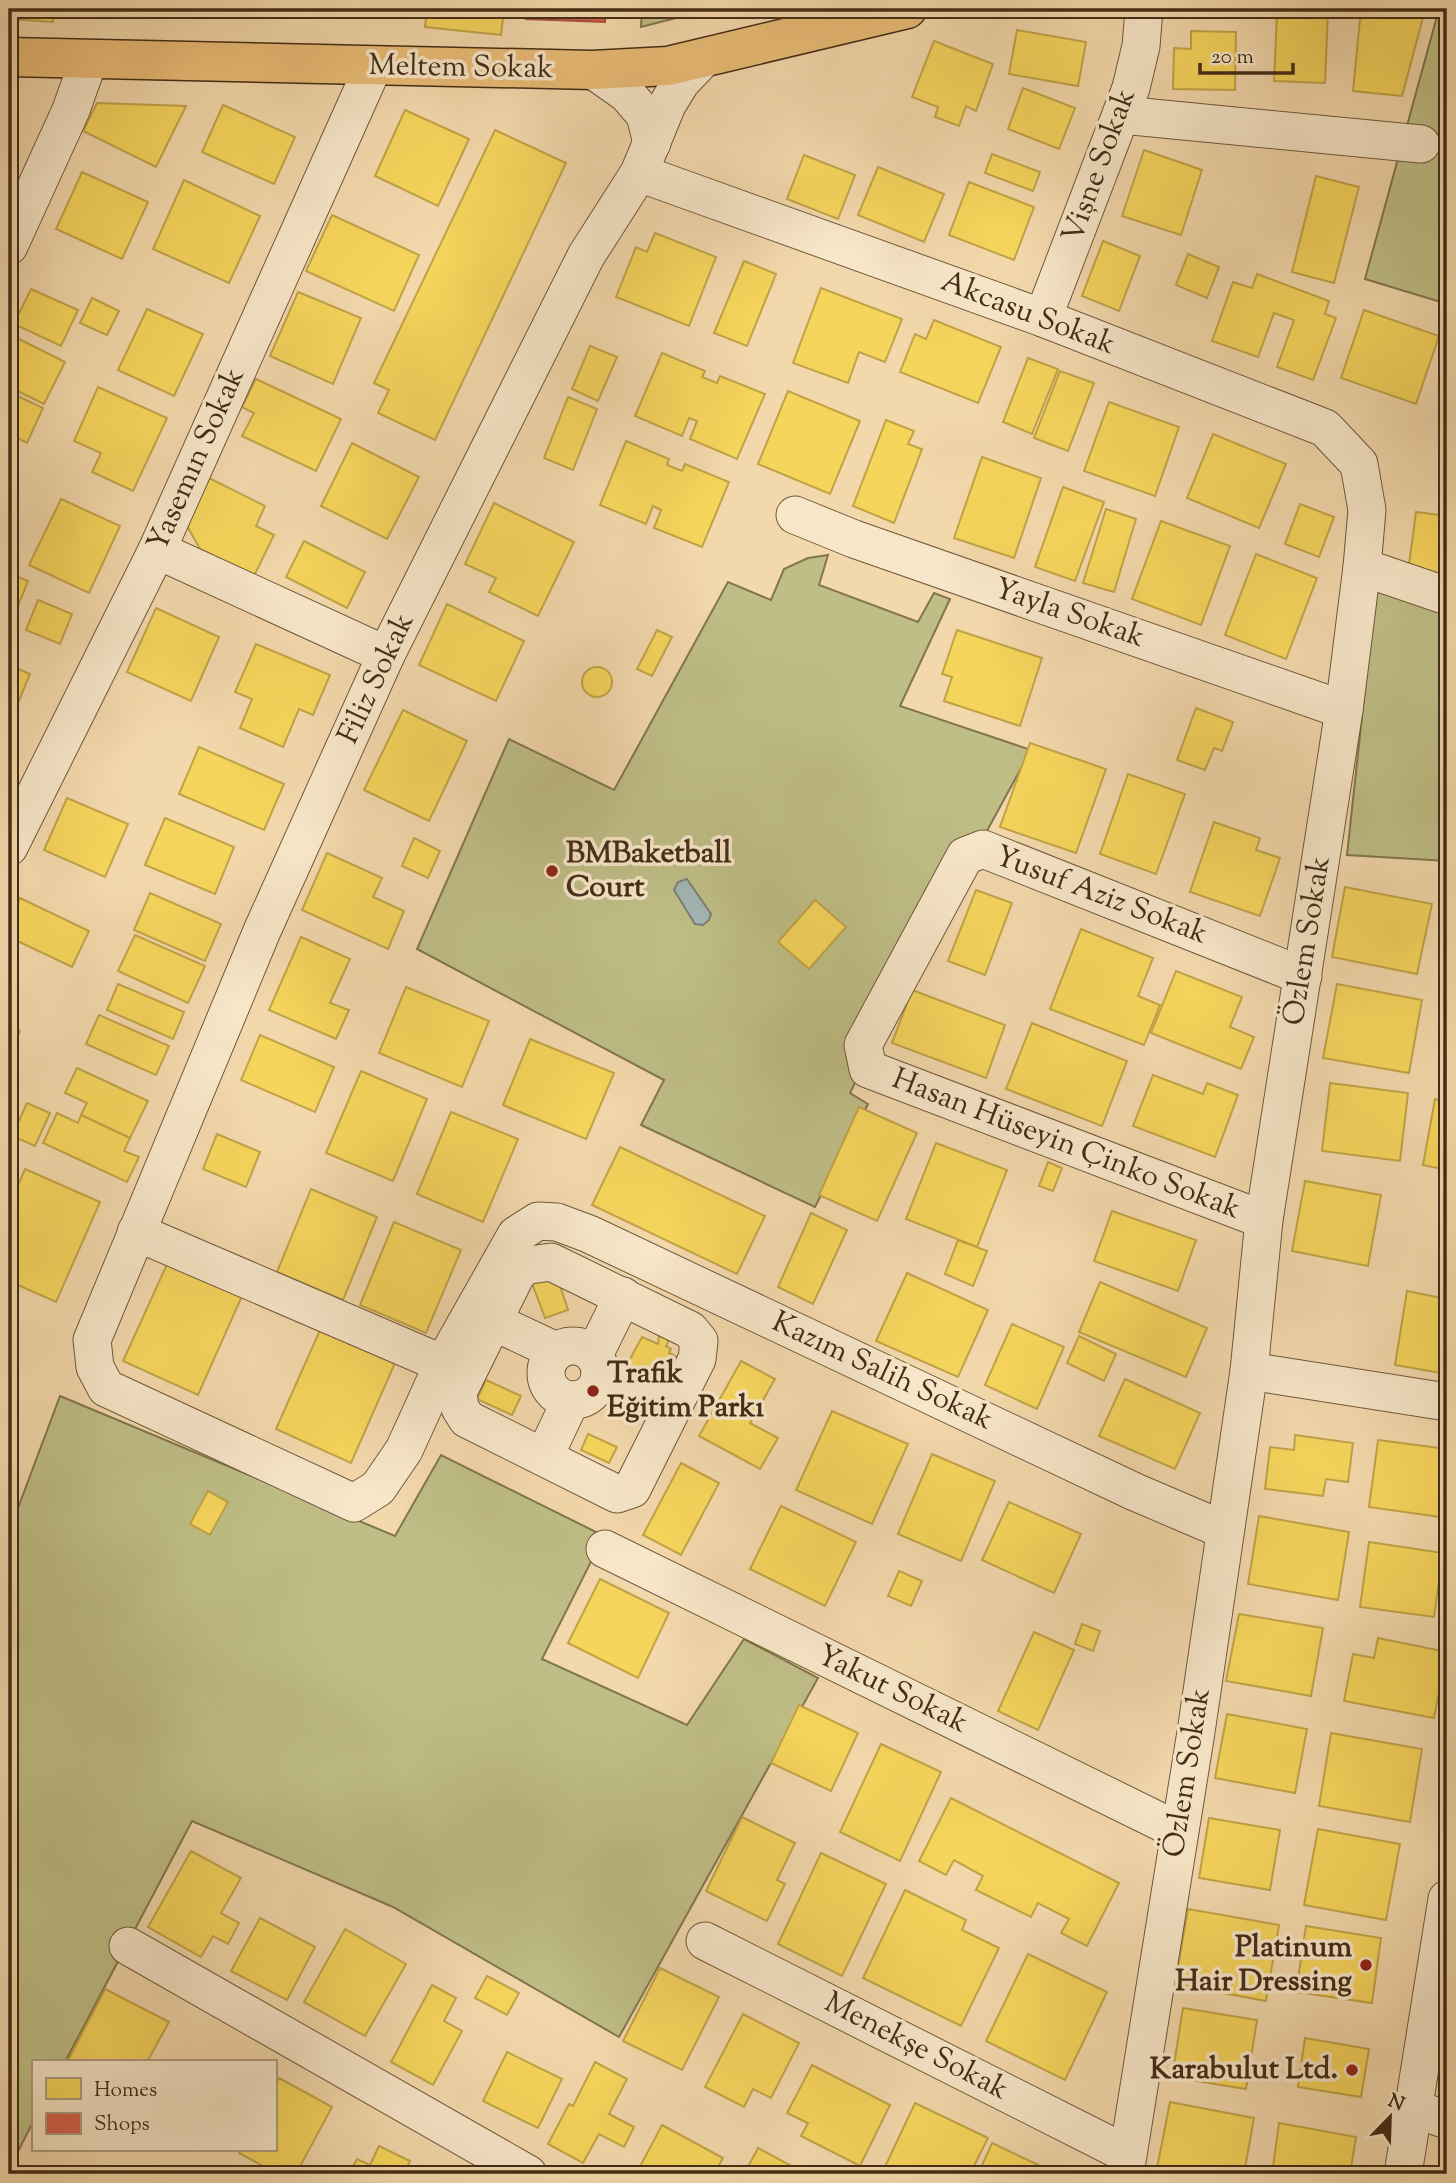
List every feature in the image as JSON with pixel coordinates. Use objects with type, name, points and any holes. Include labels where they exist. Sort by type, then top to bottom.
[{"type":"main road","name":"Meltem Sokak","points":[[9,57],[373,67],[593,70],[668,66],[907,9]]},
{"type":"street","name":"Vişne Sokak","points":[[1043,318],[1131,88],[1141,46],[1144,10]]},
{"type":"street","name":"Filiz Sokak","points":[[443,1364],[404,1450],[379,1488],[354,1503],[106,1388],[95,1367],[92,1340],[262,931],[386,655],[586,256],[645,158],[667,105],[681,82],[704,58]]},
{"type":"street","points":[[9,246],[71,110],[89,59]]},
{"type":"street","name":"Yasemın Sokak","points":[[9,847],[157,551],[373,67]]},
{"type":"street","points":[[593,70],[627,94],[645,115],[645,158]]},
{"type":"street","points":[[1122,115],[1421,144]]},
{"type":"street","name":"Akcasu Sokak","points":[[645,158],[1325,428],[1359,464],[1367,510]]},
{"type":"street","name":"Özlem Sokak","points":[[1126,2164],[1249,1371],[1264,1220],[1343,710],[1367,510]]},
{"type":"street","name":"Yayla Sokak","points":[[795,515],[854,539],[1343,710]]},
{"type":"street","points":[[157,551],[386,655]]},
{"type":"street","points":[[1362,566],[1447,596]]},
{"type":"street","name":"Yusuf Aziz Sokak","points":[[868,1069],[863,1045],[965,856],[983,849],[1303,976]]},
{"type":"street","name":"Hasan Hüseyin Çinko Sokak","points":[[868,1069],[1264,1220]]},
{"type":"street","name":"Kazım Salih Sokak","points":[[443,1364],[516,1235],[538,1221],[558,1222],[589,1234],[1135,1492],[1224,1530]]},
{"type":"street","points":[[136,1232],[443,1364]]},
{"type":"street","points":[[551,1262],[613,1292],[690,1330],[698,1341],[697,1359],[632,1489],[617,1494],[467,1419],[460,1408],[458,1392],[488,1329],[523,1266],[551,1262]]},
{"type":"street","points":[[535,1452],[613,1292]]},
{"type":"street","points":[[488,1329],[667,1417]]},
{"type":"street","points":[[1249,1371],[1447,1402]]},
{"type":"street","name":"Yakut Sokak","points":[[605,1549],[1179,1831]]},
{"type":"street","points":[[1403,2174],[1431,2114],[1447,1899]]},
{"type":"street","name":"Menekşe Sokak","points":[[705,1941],[1126,2164]]},
{"type":"street","points":[[128,1946],[528,2174]]},
{"type":"shaded area","points":[[642,9],[711,9],[641,27]]},
{"type":"shaded area","points":[[1439,9],[1447,9],[1447,304],[1365,279]]},
{"type":"shaded area","points":[[828,555],[819,585],[918,622],[934,593],[950,599],[900,706],[1031,750],[910,972],[850,1093],[868,1104],[815,1207],[641,1125],[664,1080],[417,949],[509,739],[614,790],[728,582],[771,600],[784,569],[808,558]]},
{"type":"shaded area","points":[[1376,587],[1447,615],[1447,861],[1347,855]]},
{"type":"shaded area","points":[[687,879],[711,914],[703,925],[695,924],[674,890],[678,882]]},
{"type":"shaded area","points":[[60,1396],[395,1536],[441,1455],[604,1536],[542,1659],[687,1725],[744,1639],[818,1678],[619,2037],[393,1907],[192,1821],[66,2060],[32,2060],[32,2124],[9,2169],[9,1532]]},
{"type":"building: Homes","points":[[9,9],[54,9],[53,22],[9,19]]},
{"type":"building: Homes","points":[[183,9],[240,9],[240,15],[183,12]]},
{"type":"building: Homes","points":[[427,9],[504,9],[501,35],[425,27]]},
{"type":"building: Homes","points":[[1253,9],[1351,9],[1351,13],[1328,12],[1325,83],[1274,81],[1277,15],[1253,15]]},
{"type":"building: Homes","points":[[1361,9],[1425,10],[1402,96],[1353,91]]},
{"type":"building: Homes","points":[[1017,30],[1086,42],[1078,86],[1009,74]]},
{"type":"building: Homes","points":[[1191,31],[1236,32],[1235,90],[1173,89],[1174,48],[1191,49]]},
{"type":"building: Homes","points":[[934,41],[993,64],[976,111],[966,106],[959,126],[935,117],[938,107],[912,97]]},
{"type":"building: Homes","points":[[1023,88],[1075,108],[1059,149],[1008,129]]},
{"type":"building: Homes","points":[[97,103],[186,106],[156,167],[83,131]]},
{"type":"building: Homes","points":[[223,105],[295,137],[274,184],[202,152]]},
{"type":"building: Homes","points":[[405,110],[469,139],[438,206],[375,176]]},
{"type":"building: Homes","points":[[495,130],[566,163],[435,440],[378,413],[389,390],[374,383]]},
{"type":"building: Homes","points":[[1144,150],[1202,170],[1181,235],[1122,216]]},
{"type":"building: Homes","points":[[992,154],[1040,172],[1033,191],[985,173]]},
{"type":"building: Homes","points":[[804,155],[855,175],[838,219],[787,199]]},
{"type":"building: Homes","points":[[878,167],[944,194],[924,242],[858,215]]},
{"type":"building: Homes","points":[[82,172],[148,202],[122,259],[56,229]]},
{"type":"building: Homes","points":[[1316,176],[1359,187],[1334,283],[1292,272]]},
{"type":"building: Homes","points":[[184,180],[260,216],[229,283],[153,249]]},
{"type":"building: Homes","points":[[969,182],[1034,207],[1014,260],[949,235]]},
{"type":"building: Homes","points":[[332,215],[419,255],[394,311],[306,271]]},
{"type":"building: Homes","points":[[655,233],[716,257],[689,326],[616,297],[636,247],[647,252]]},
{"type":"building: Homes","points":[[1103,241],[1140,256],[1119,311],[1082,296]]},
{"type":"building: Homes","points":[[1188,254],[1219,267],[1207,298],[1176,285]]},
{"type":"building: Homes","points":[[744,261],[776,274],[747,346],[714,333]]},
{"type":"building: Homes","points":[[1257,274],[1329,301],[1325,314],[1336,318],[1313,380],[1277,367],[1294,320],[1274,313],[1258,357],[1212,341],[1233,282],[1252,288]]},
{"type":"building: Homes","points":[[821,288],[902,319],[885,362],[859,352],[848,383],[793,363]]},
{"type":"building: Homes","points":[[31,289],[78,310],[61,346],[14,324]]},
{"type":"building: Homes","points":[[298,292],[361,318],[333,384],[270,356]]},
{"type":"building: Homes","points":[[92,298],[119,311],[107,335],[80,323]]},
{"type":"building: Homes","points":[[147,309],[203,334],[174,396],[118,370]]},
{"type":"building: Homes","points":[[1364,310],[1439,336],[1416,404],[1341,378]]},
{"type":"building: Homes","points":[[934,320],[1001,347],[978,403],[900,372],[915,334],[926,339]]},
{"type":"building: Homes","points":[[9,334],[65,362],[44,404],[9,387]]},
{"type":"building: Homes","points":[[590,346],[617,357],[598,401],[572,389]]},
{"type":"building: Homes","points":[[662,353],[705,371],[702,377],[717,383],[720,376],[765,394],[737,459],[690,439],[697,421],[689,418],[682,436],[635,416]]},
{"type":"building: Homes","points":[[1028,358],[1058,369],[1032,434],[1003,422]]},
{"type":"building: Homes","points":[[1060,371],[1094,383],[1068,451],[1034,438]]},
{"type":"building: Homes","points":[[256,379],[341,419],[316,471],[242,436],[254,413],[242,407]]},
{"type":"building: Homes","points":[[98,387],[167,418],[133,491],[92,472],[101,453],[74,441]]},
{"type":"building: Homes","points":[[788,391],[860,421],[830,494],[758,464]]},
{"type":"building: Homes","points":[[9,392],[43,408],[27,443],[9,434]]},
{"type":"building: Homes","points":[[568,397],[597,409],[573,470],[544,458]]},
{"type":"building: Homes","points":[[1109,402],[1179,427],[1155,496],[1084,471]]},
{"type":"building: Homes","points":[[886,420],[914,431],[908,444],[922,449],[894,523],[853,506]]},
{"type":"building: Homes","points":[[1213,434],[1286,464],[1259,528],[1187,498]]},
{"type":"building: Homes","points":[[626,441],[669,459],[667,465],[682,471],[685,464],[729,482],[702,547],[654,528],[661,510],[653,506],[646,524],[600,505]]},
{"type":"building: Homes","points":[[352,443],[419,477],[387,539],[321,506]]},
{"type":"building: Homes","points":[[982,457],[1041,478],[1014,558],[954,538]]},
{"type":"building: Homes","points":[[209,478],[265,506],[256,526],[274,535],[254,576],[200,549],[186,524]]},
{"type":"building: Homes","points":[[1063,487],[1104,502],[1075,581],[1035,567]]},
{"type":"building: Homes","points":[[61,499],[120,526],[89,593],[29,565]]},
{"type":"building: Homes","points":[[494,503],[574,542],[538,616],[489,592],[496,578],[465,564]]},
{"type":"building: Homes","points":[[1300,504],[1334,517],[1319,557],[1285,544]]},
{"type":"building: Homes","points":[[1106,509],[1136,519],[1114,592],[1083,583]]},
{"type":"building: Homes","points":[[1416,512],[1447,516],[1447,577],[1408,572]]},
{"type":"building: Homes","points":[[1161,521],[1230,546],[1201,625],[1132,599]]},
{"type":"building: Homes","points":[[304,541],[365,572],[347,608],[286,577]]},
{"type":"building: Homes","points":[[1256,554],[1317,578],[1286,659],[1225,635]]},
{"type":"building: Homes","points":[[9,573],[28,581],[14,616],[9,614]]},
{"type":"building: Homes","points":[[38,600],[72,614],[60,644],[26,630]]},
{"type":"building: Homes","points":[[447,604],[524,641],[496,701],[419,665]]},
{"type":"building: Homes","points":[[156,608],[219,637],[191,701],[127,672]]},
{"type":"building: Homes","points":[[657,630],[672,637],[652,676],[637,669]]},
{"type":"building: Homes","points":[[957,630],[1042,658],[1020,726],[944,701],[952,677],[942,674]]},
{"type":"building: Homes","points":[[256,644],[330,675],[313,715],[299,709],[283,747],[240,728],[252,699],[235,692]]},
{"type":"building: Homes","points":[[9,665],[30,674],[18,703],[9,700]]},
{"type":"building: Homes","points":[[597,667],[608,671],[612,682],[608,693],[597,697],[586,693],[582,682],[586,671]]},
{"type":"building: Homes","points":[[1196,708],[1233,722],[1222,751],[1214,748],[1205,770],[1177,760]]},
{"type":"building: Homes","points":[[403,710],[467,741],[429,821],[364,790]]},
{"type":"building: Homes","points":[[1030,743],[1106,769],[1076,853],[1000,827]]},
{"type":"building: Homes","points":[[199,747],[284,784],[264,830],[179,794]]},
{"type":"building: Homes","points":[[1128,774],[1185,794],[1156,874],[1100,854]]},
{"type":"building: Homes","points":[[67,798],[128,824],[105,877],[44,850]]},
{"type":"building: Homes","points":[[165,818],[234,847],[215,894],[145,865]]},
{"type":"building: Homes","points":[[1214,822],[1260,838],[1256,850],[1280,858],[1260,916],[1190,892]]},
{"type":"building: Homes","points":[[414,838],[440,851],[428,878],[402,866]]},
{"type":"building: Homes","points":[[327,853],[382,878],[373,897],[404,911],[388,949],[302,910]]},
{"type":"building: Homes","points":[[1345,887],[1432,904],[1417,974],[1332,957]]},
{"type":"building: Homes","points":[[976,890],[1012,903],[985,975],[948,961]]},
{"type":"building: Homes","points":[[150,893],[221,924],[205,961],[134,930]]},
{"type":"building: Homes","points":[[20,898],[89,931],[72,967],[9,937],[9,921]]},
{"type":"building: Homes","points":[[815,900],[846,927],[809,969],[778,942]]},
{"type":"building: Homes","points":[[1081,929],[1153,958],[1138,996],[1160,1005],[1144,1045],[1050,1009]]},
{"type":"building: Homes","points":[[135,935],[205,966],[188,1003],[118,971]]},
{"type":"building: Homes","points":[[301,937],[350,959],[330,1003],[349,1010],[336,1039],[269,1010]]},
{"type":"building: Homes","points":[[1176,971],[1242,997],[1230,1027],[1254,1037],[1241,1069],[1151,1033]]},
{"type":"building: Homes","points":[[118,984],[184,1012],[173,1039],[107,1010]]},
{"type":"building: Homes","points":[[1337,984],[1422,1000],[1409,1073],[1323,1058]]},
{"type":"building: Homes","points":[[406,987],[489,1021],[462,1087],[379,1053]]},
{"type":"building: Homes","points":[[912,990],[1005,1025],[986,1078],[892,1043]]},
{"type":"building: Homes","points":[[99,1015],[169,1046],[156,1075],[86,1044]]},
{"type":"building: Homes","points":[[1032,1023],[1127,1061],[1102,1126],[1006,1089]]},
{"type":"building: Homes","points":[[9,1026],[20,1031],[9,1057]]},
{"type":"building: Homes","points":[[260,1035],[334,1067],[315,1112],[241,1080]]},
{"type":"building: Homes","points":[[530,1039],[614,1073],[586,1139],[503,1105]]},
{"type":"building: Homes","points":[[77,1068],[148,1101],[130,1138],[81,1115],[87,1103],[65,1093]]},
{"type":"building: Homes","points":[[361,1071],[427,1099],[393,1181],[326,1153]]},
{"type":"building: Homes","points":[[1153,1075],[1203,1094],[1207,1083],[1238,1095],[1215,1157],[1133,1126]]},
{"type":"building: Homes","points":[[1330,1083],[1408,1093],[1400,1161],[1322,1151]]},
{"type":"building: Homes","points":[[1435,1099],[1447,1102],[1447,1170],[1423,1165]]},
{"type":"building: Homes","points":[[27,1103],[50,1113],[35,1146],[12,1136]]},
{"type":"building: Homes","points":[[859,1107],[917,1133],[877,1221],[819,1195]]},
{"type":"building: Homes","points":[[451,1112],[518,1139],[483,1222],[417,1194]]},
{"type":"building: Homes","points":[[57,1113],[78,1123],[81,1115],[130,1138],[124,1151],[139,1157],[127,1182],[43,1143]]},
{"type":"building: Homes","points":[[217,1134],[260,1152],[246,1187],[203,1169]]},
{"type":"building: Homes","points":[[936,1143],[1007,1170],[977,1247],[906,1219]]},
{"type":"building: Homes","points":[[620,1147],[765,1216],[737,1274],[592,1205]]},
{"type":"building: Homes","points":[[1048,1162],[1062,1168],[1053,1191],[1039,1186]]},
{"type":"building: Homes","points":[[25,1169],[100,1202],[56,1302],[9,1281],[9,1206]]},
{"type":"building: Homes","points":[[1305,1181],[1381,1195],[1368,1266],[1292,1251]]},
{"type":"building: Homes","points":[[311,1189],[377,1217],[343,1300],[277,1272]]},
{"type":"building: Homes","points":[[1112,1211],[1196,1240],[1178,1291],[1094,1261]]},
{"type":"building: Homes","points":[[811,1213],[847,1230],[813,1304],[778,1287]]},
{"type":"building: Homes","points":[[394,1222],[461,1250],[426,1333],[360,1305]]},
{"type":"building: Homes","points":[[958,1240],[987,1251],[973,1286],[945,1274]]},
{"type":"building: Homes","points":[[168,1262],[242,1296],[198,1395],[123,1361]]},
{"type":"building: Homes","points":[[907,1273],[988,1310],[958,1377],[876,1341]]},
{"type":"building: Homes","points":[[556,1274],[568,1310],[545,1318],[532,1283]]},
{"type":"building: Homes","points":[[1100,1282],[1207,1328],[1186,1377],[1079,1332]]},
{"type":"building: Homes","points":[[1407,1291],[1447,1299],[1447,1374],[1395,1365]]},
{"type":"building: Homes","points":[[1012,1324],[1064,1347],[1037,1409],[985,1385]]},
{"type":"building: Homes","points":[[320,1330],[395,1363],[351,1463],[276,1429]]},
{"type":"building: Homes","points":[[659,1335],[669,1340],[666,1346],[671,1349],[669,1353],[685,1361],[676,1379],[658,1371],[653,1384],[625,1368],[642,1337],[658,1344]]},
{"type":"building: Homes","points":[[1079,1336],[1116,1354],[1104,1381],[1067,1363]]},
{"type":"building: Homes","points":[[741,1361],[775,1379],[750,1423],[778,1438],[760,1469],[699,1436]]},
{"type":"building: Homes","points":[[1125,1379],[1200,1413],[1175,1469],[1099,1436]]},
{"type":"building: Homes","points":[[486,1380],[521,1396],[512,1415],[477,1399]]},
{"type":"building: Homes","points":[[832,1411],[908,1444],[872,1524],[796,1490]]},
{"type":"building: Homes","points":[[588,1434],[617,1447],[609,1463],[581,1450]]},
{"type":"building: Homes","points":[[1295,1435],[1353,1443],[1348,1482],[1326,1479],[1323,1496],[1265,1489],[1270,1447],[1294,1450]]},
{"type":"building: Homes","points":[[1378,1440],[1447,1449],[1447,1518],[1369,1507]]},
{"type":"building: Homes","points":[[932,1454],[995,1481],[961,1561],[898,1534]]},
{"type":"building: Homes","points":[[681,1463],[719,1483],[681,1555],[643,1535]]},
{"type":"building: Homes","points":[[208,1491],[228,1502],[210,1535],[190,1524]]},
{"type":"building: Homes","points":[[1009,1502],[1081,1534],[1054,1593],[982,1560]]},
{"type":"building: Homes","points":[[781,1506],[856,1542],[825,1606],[750,1569]]},
{"type":"building: Homes","points":[[1259,1516],[1349,1532],[1338,1600],[1248,1584]]},
{"type":"building: Homes","points":[[1369,1542],[1443,1553],[1434,1617],[1360,1607]]},
{"type":"building: Homes","points":[[899,1571],[922,1581],[911,1606],[888,1596]]},
{"type":"building: Homes","points":[[600,1579],[669,1613],[638,1678],[568,1643]]},
{"type":"building: Homes","points":[[1239,1614],[1323,1628],[1311,1696],[1226,1681]]},
{"type":"building: Homes","points":[[1082,1624],[1100,1631],[1093,1651],[1075,1644]]},
{"type":"building: Homes","points":[[1034,1632],[1074,1650],[1038,1730],[998,1711]]},
{"type":"building: Homes","points":[[1378,1638],[1447,1652],[1434,1718],[1344,1701],[1353,1654],[1374,1658]]},
{"type":"building: Homes","points":[[799,1705],[858,1733],[831,1791],[771,1763]]},
{"type":"building: Homes","points":[[1227,1714],[1307,1729],[1295,1793],[1215,1778]]},
{"type":"building: Homes","points":[[1331,1733],[1422,1749],[1410,1822],[1319,1806]]},
{"type":"building: Homes","points":[[881,1744],[941,1772],[900,1861],[840,1832]]},
{"type":"building: Homes","points":[[951,1798],[1119,1883],[1087,1946],[1061,1933],[1069,1919],[1038,1903],[1031,1917],[976,1890],[983,1876],[954,1860],[946,1875],[919,1861]]},
{"type":"building: Homes","points":[[742,1817],[795,1843],[777,1880],[785,1884],[767,1921],[706,1891]]},
{"type":"building: Homes","points":[[1209,1818],[1280,1830],[1270,1890],[1199,1878]]},
{"type":"building: Homes","points":[[1318,1829],[1400,1844],[1386,1920],[1304,1905]]},
{"type":"building: Homes","points":[[191,1851],[241,1878],[221,1913],[239,1923],[228,1944],[213,1936],[201,1957],[148,1927]]},
{"type":"building: Homes","points":[[821,1853],[886,1884],[842,1976],[778,1944]]},
{"type":"building: Homes","points":[[905,1890],[966,1920],[962,1930],[999,1948],[961,2026],[863,1978]]},
{"type":"building: Homes","points":[[1188,1909],[1279,1925],[1266,2001],[1175,1984]]},
{"type":"building: Homes","points":[[260,1918],[315,1947],[287,2000],[231,1971]]},
{"type":"building: Homes","points":[[1306,1926],[1381,1938],[1372,2003],[1296,1992]]},
{"type":"building: Homes","points":[[345,1929],[406,1964],[365,2036],[304,2002]]},
{"type":"building: Homes","points":[[1028,1954],[1107,1992],[1065,2080],[986,2041]]},
{"type":"building: Homes","points":[[660,1968],[719,1997],[682,2070],[623,2041]]},
{"type":"building: Homes","points":[[487,1976],[519,1993],[507,2015],[475,1998]]},
{"type":"building: Homes","points":[[432,1985],[456,1998],[444,2021],[462,2031],[433,2085],[391,2062]]},
{"type":"building: Homes","points":[[105,1989],[169,2022],[148,2060],[68,2060]]},
{"type":"building: Homes","points":[[1183,2008],[1257,2020],[1246,2089],[1172,2077]]},
{"type":"building: Homes","points":[[743,2014],[799,2043],[771,2098],[753,2089],[744,2107],[705,2087]]},
{"type":"building: Homes","points":[[1305,2038],[1369,2049],[1361,2097],[1298,2087]]},
{"type":"building: Homes","points":[[507,2052],[562,2079],[538,2128],[483,2101]]},
{"type":"building: Homes","points":[[595,2062],[627,2079],[609,2114],[634,2127],[624,2147],[599,2134],[583,2163],[548,2144],[569,2104],[573,2106]]},
{"type":"building: Homes","points":[[812,2065],[890,2105],[860,2166],[801,2136],[808,2123],[787,2113]]},
{"type":"building: Homes","points":[[279,2078],[332,2107],[296,2174],[278,2174],[239,2153],[276,2152],[276,2084]]},
{"type":"building: Homes","points":[[1170,2102],[1254,2118],[1244,2174],[1156,2173]]},
{"type":"building: Homes","points":[[915,2103],[988,2138],[970,2174],[890,2174],[883,2171]]},
{"type":"building: Homes","points":[[1279,2123],[1356,2137],[1350,2174],[1272,2174]]},
{"type":"building: Homes","points":[[662,2125],[723,2158],[714,2174],[636,2174]]},
{"type":"building: Homes","points":[[992,2143],[1057,2174],[978,2174]]},
{"type":"building: Homes","points":[[379,2146],[410,2161],[404,2174],[349,2174],[357,2159],[370,2165]]},
{"type":"building: Homes","points":[[758,2148],[788,2164],[804,2174],[744,2174]]},
{"type":"building: Shops","points":[[526,9],[606,9],[605,22],[526,19]]},
{"type":"place","name":"BMBaketball Court","points":[[552,871]]},
{"type":"place","name":"Trafik Eğitim Parkı","points":[[593,1391]]},
{"type":"place","name":"Platinum Hair Dressing","points":[[1366,1965]]},
{"type":"place","name":"Karabulut Ltd.","points":[[1352,2070]]}]
